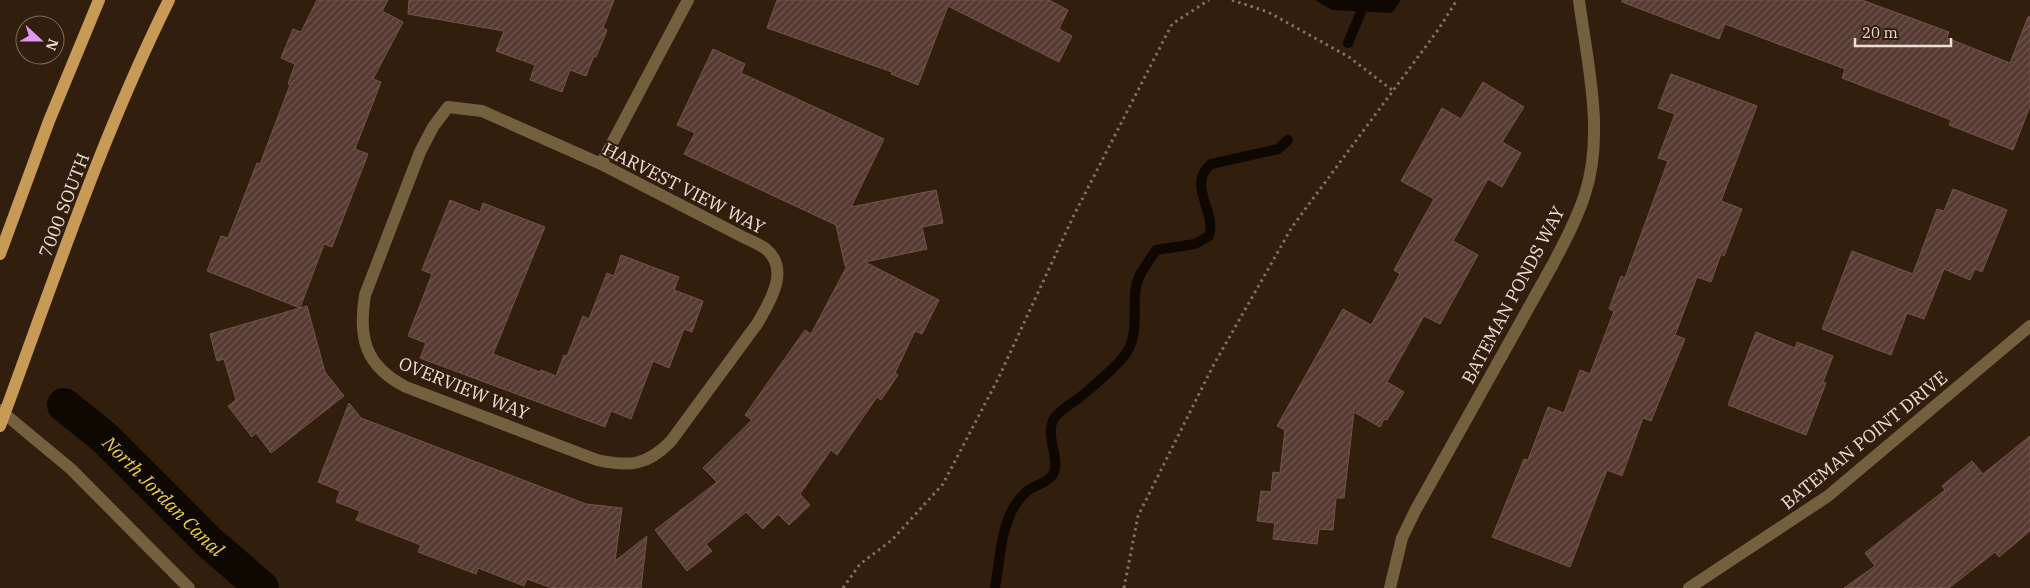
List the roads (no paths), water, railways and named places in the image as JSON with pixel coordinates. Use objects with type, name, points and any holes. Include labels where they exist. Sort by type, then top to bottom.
[{"type":"main road","points":[[0,254],[49,121],[99,0]]},
{"type":"main road","name":"7000 SOUTH","points":[[0,426],[2,412],[87,189],[146,46],[169,0]]},
{"type":"street","points":[[602,164],[688,0]]},
{"type":"street","name":"BATEMAN PONDS WAY","points":[[1390,588],[1402,538],[1553,264],[1572,228],[1585,193],[1592,159],[1593,124],[1591,86],[1579,0]]},
{"type":"street","name":"HARVEST VIEW WAY","points":[[448,107],[482,111],[602,164],[766,250],[774,260],[778,272],[768,303],[751,332],[659,454],[638,462]]},
{"type":"street","name":"OVERVIEW WAY","points":[[448,107],[433,127],[420,152],[365,296],[362,334],[368,352],[378,368],[390,379],[406,387],[597,460],[614,463],[638,462]]},
{"type":"street","name":"BATEMAN POINT DRIVE","points":[[1689,588],[1828,496],[2030,326]]},
{"type":"street","points":[[2,412],[71,470],[189,588]]},
{"type":"waterway","points":[[1348,43],[1361,12]]},
{"type":"waterway","points":[[995,588],[1001,546],[1009,516],[1026,492],[1047,480],[1055,469],[1055,456],[1051,436],[1052,423],[1055,417],[1105,375],[1128,350],[1133,335],[1136,287],[1144,268],[1156,250],[1195,244],[1209,236],[1209,217],[1201,189],[1204,172],[1211,164],[1278,149],[1288,140]]},
{"type":"waterway","name":"North Jordan Canal","points":[[64,405],[105,438],[209,542],[262,588]]}]
